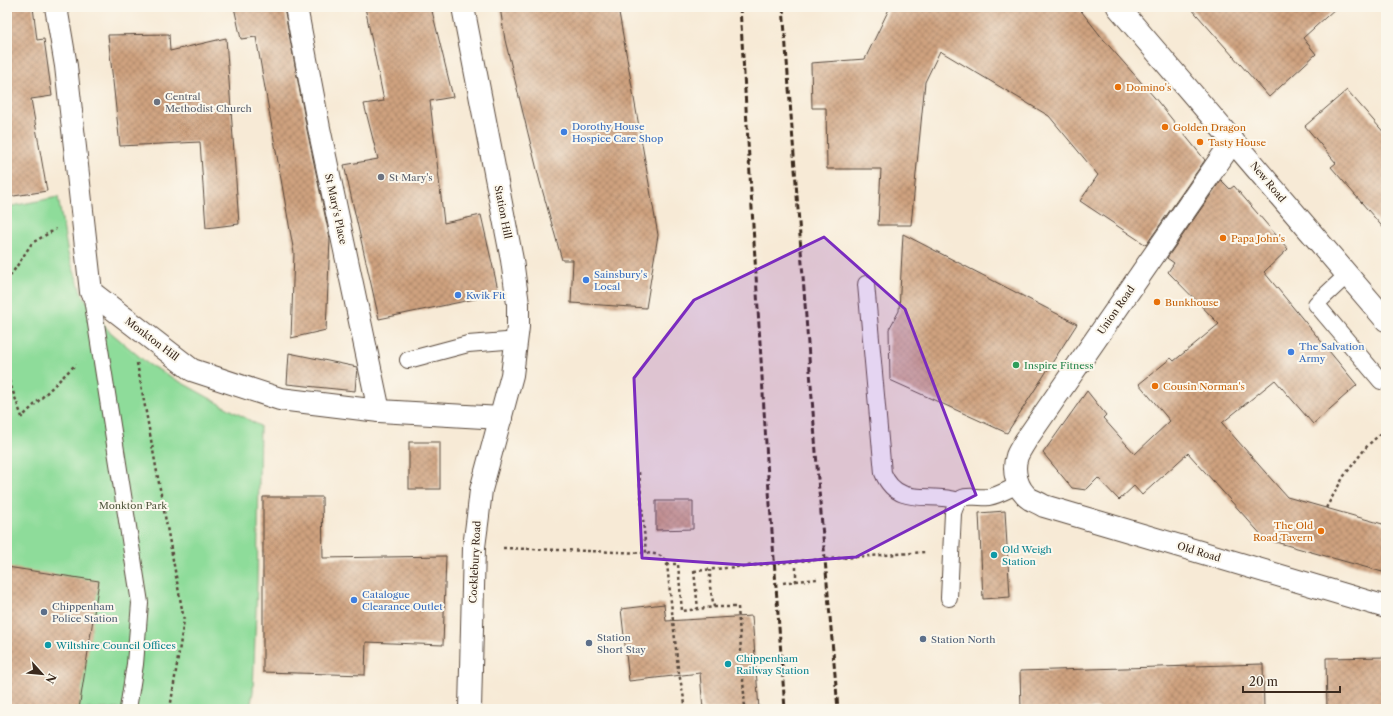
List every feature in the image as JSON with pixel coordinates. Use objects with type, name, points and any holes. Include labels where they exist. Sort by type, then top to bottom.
[{"type":"street","points":[[56,7],[66,66],[81,214],[91,292]]},
{"type":"street","name":"St Mary's Place","points":[[296,7],[319,128],[379,411]]},
{"type":"street","name":"Station Hill","points":[[463,7],[516,282],[518,304],[517,340],[512,375],[501,418]]},
{"type":"street","name":"New Road","points":[[1118,7],[1386,320]]},
{"type":"street","name":"Union Road","points":[[1018,485],[1015,467],[1017,456],[1026,440],[1234,141]]},
{"type":"street","name":"Monkton Hill","points":[[91,292],[192,370],[280,399],[379,411],[501,418]]},
{"type":"street","name":"Cocklebury Road","points":[[470,709],[474,547],[481,490],[501,418]]},
{"type":"street","name":"Old Road","points":[[1018,485],[1030,498],[1044,506],[1386,607]]},
{"type":"lane","points":[[1347,275],[1316,304],[1381,380],[1386,376]]},
{"type":"lane","points":[[866,284],[883,473],[886,480],[897,490],[906,494],[958,501]]},
{"type":"lane","points":[[91,292],[140,603],[135,664],[128,709]]},
{"type":"lane","points":[[408,360],[468,344],[517,340]]},
{"type":"lane","points":[[949,598],[953,513],[958,501],[967,496],[994,496],[1018,485]]},
{"type":"path","points":[[7,281],[32,243],[81,214]]},
{"type":"path","points":[[129,322],[184,620],[170,709]]},
{"type":"path","points":[[7,375],[22,417],[68,371]]},
{"type":"path","points":[[1326,508],[1344,476],[1363,451],[1386,430]]},
{"type":"path","points":[[640,472],[646,553]]},
{"type":"path","points":[[474,547],[646,553],[662,556],[667,564],[678,668],[686,709]]},
{"type":"path","points":[[698,610],[694,571],[926,552]]},
{"type":"path","points":[[667,564],[678,564],[682,611],[738,606],[745,709]]},
{"type":"path","points":[[796,567],[796,581]]},
{"type":"path","points":[[710,570],[710,587],[714,608]]},
{"type":"path","points":[[783,583],[818,579]]},
{"type":"highlighted area","points":[[824,237],[905,309],[976,495],[856,557],[744,565],[642,558],[634,378],[694,300]]},
{"type":"green space","name":"Monkton Park","points":[[58,197],[68,254],[82,294],[108,330],[148,364],[260,426],[257,583],[253,692],[250,709],[7,709],[7,207]]},
{"type":"building","points":[[7,7],[33,7],[37,40],[44,39],[52,96],[31,99],[47,191],[7,197]]},
{"type":"building","points":[[234,7],[284,7],[307,130],[330,239],[326,330],[291,338],[294,253],[256,37],[241,39]]},
{"type":"building","points":[[365,7],[431,7],[453,97],[430,101],[444,223],[481,215],[499,294],[379,319],[344,165],[378,159],[364,104],[384,101]]},
{"type":"building","points":[[500,7],[618,7],[658,235],[646,308],[571,303],[573,260],[562,260],[540,182],[505,40]]},
{"type":"building","points":[[890,7],[1078,7],[1103,39],[1154,97],[1205,160],[1146,245],[1080,201],[1098,175],[1049,116],[940,51],[925,82],[911,225],[878,225],[881,169],[827,169],[826,108],[812,108],[811,63],[865,59]]},
{"type":"building","points":[[1190,7],[1337,7],[1303,38],[1316,54],[1269,97]]},
{"type":"building","points":[[169,34],[170,51],[226,38],[239,224],[206,228],[200,142],[120,146],[108,35]]},
{"type":"building","points":[[1347,90],[1386,135],[1386,231],[1331,167],[1336,163],[1305,126]]},
{"type":"building","points":[[1221,180],[1230,189],[1234,186],[1288,249],[1264,272],[1357,385],[1313,424],[1275,380],[1222,423],[1287,497],[1386,525],[1386,573],[1265,539],[1188,453],[1142,495],[1134,486],[1119,500],[1098,478],[1086,490],[1072,488],[1043,453],[1087,391],[1106,415],[1103,418],[1135,454],[1170,421],[1139,384],[1171,358],[1174,361],[1219,324],[1168,272],[1174,263],[1167,258]]},
{"type":"building","points":[[903,234],[1077,324],[1007,433],[890,380],[889,329],[899,311]]},
{"type":"building","points":[[289,353],[357,367],[355,391],[287,384]]},
{"type":"building","points":[[409,442],[440,442],[440,489],[409,489]]},
{"type":"building","name":"Catalogue Clearance Outlet","points":[[263,497],[322,497],[323,558],[446,556],[443,645],[366,642],[365,675],[263,672]]},
{"type":"building","points":[[656,501],[693,501],[693,529],[656,530]]},
{"type":"building","name":"Old Weigh Station","points":[[1005,511],[1010,597],[983,599],[979,513]]},
{"type":"building","name":"Wiltshire Council Offices","points":[[7,567],[99,581],[79,709],[7,709]]},
{"type":"building","points":[[664,604],[666,621],[752,616],[759,709],[703,709],[700,673],[629,681],[621,609]]},
{"type":"building","points":[[1386,657],[1386,709],[1327,709],[1326,658]]},
{"type":"building","points":[[1263,664],[1264,709],[1021,709],[1020,671]]},
{"type":"railway","points":[[740,7],[768,477],[785,709]]},
{"type":"railway","points":[[783,7],[818,479],[838,709]]},
{"type":"place","name":"Domino's","points":[[1118,87]]},
{"type":"place","name":"Central Methodist Church","points":[[157,102]]},
{"type":"place","name":"Golden Dragon","points":[[1165,127]]},
{"type":"place","name":"Dorothy House Hospice Care Shop","points":[[564,132]]},
{"type":"place","name":"Tasty House","points":[[1200,142]]},
{"type":"place","name":"St Mary's","points":[[381,177]]},
{"type":"place","name":"Papa John's","points":[[1223,238]]},
{"type":"place","name":"Sainsbury's Local","points":[[586,280]]},
{"type":"place","name":"Kwik Fit","points":[[458,295]]},
{"type":"place","name":"Bunkhouse","points":[[1157,302]]},
{"type":"place","name":"The Salvation Army","points":[[1291,352]]},
{"type":"place","name":"Inspire Fitness","points":[[1016,365]]},
{"type":"place","name":"Cousin Norman's","points":[[1155,386]]},
{"type":"place","name":"The Old Road Tavern","points":[[1321,531]]},
{"type":"place","name":"Old Weigh Station","points":[[994,555]]},
{"type":"place","name":"Catalogue Clearance Outlet","points":[[354,600]]},
{"type":"place","name":"Chippenham Police Station","points":[[44,612]]},
{"type":"place","name":"Station North","points":[[923,639]]},
{"type":"place","name":"Station Short Stay","points":[[589,643]]},
{"type":"place","name":"Wiltshire Council Offices","points":[[48,645]]},
{"type":"place","name":"Chippenham Railway Station","points":[[728,664]]}]
